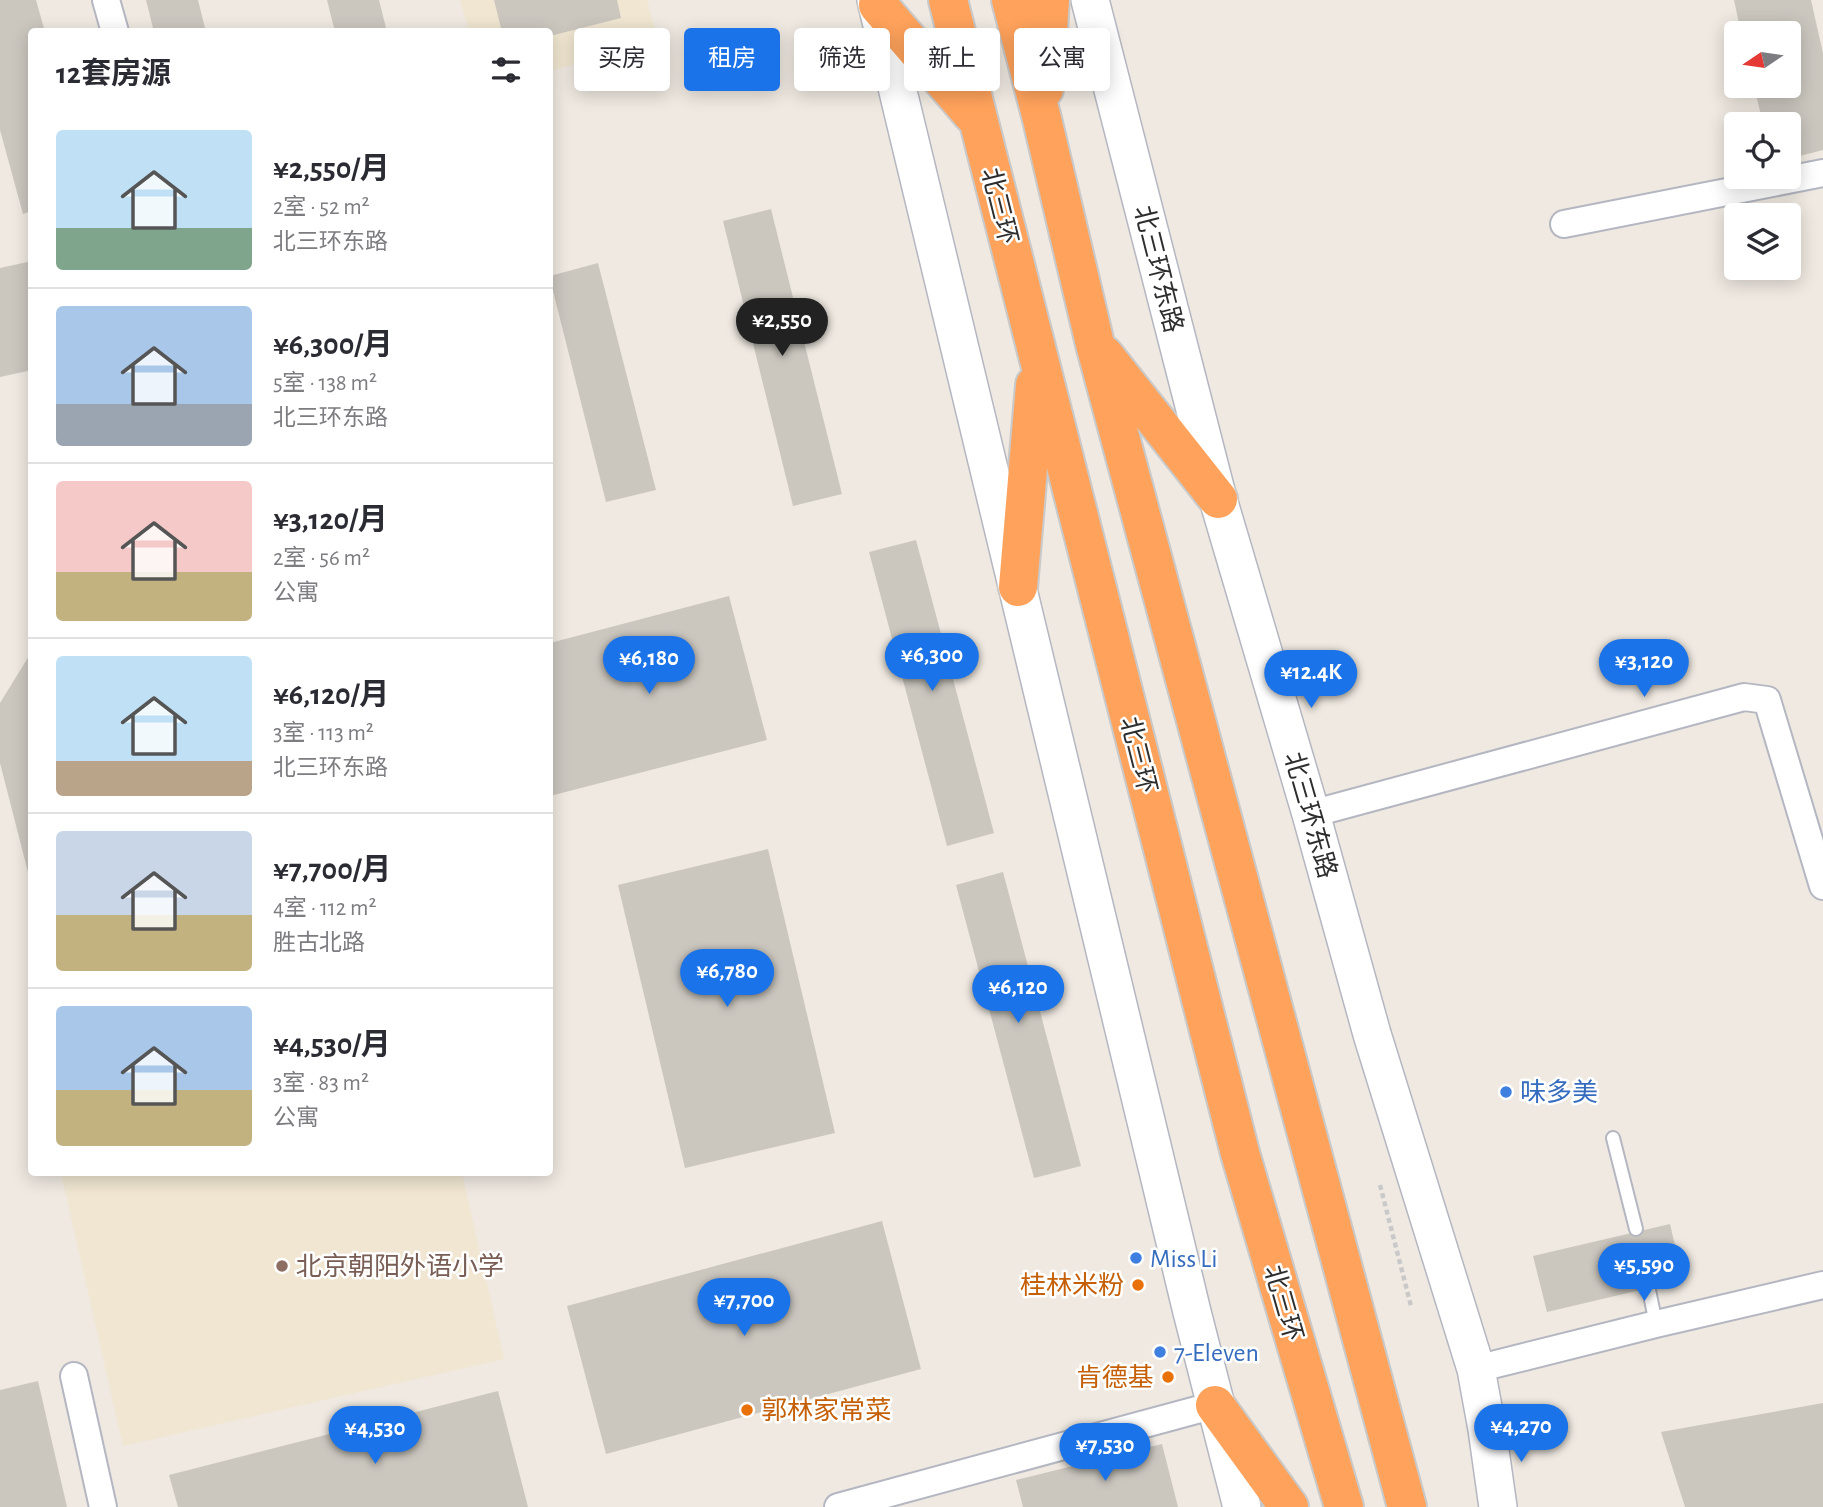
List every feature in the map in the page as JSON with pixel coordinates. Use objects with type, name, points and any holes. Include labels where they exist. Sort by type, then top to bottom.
[{"type":"highway","name":"北三环","points":[[948,0],[1240,1153],[1344,1507]]},
{"type":"highway","points":[[1011,0],[1095,344],[1407,1507]]},
{"type":"highway","points":[[1042,119],[1050,0]]},
{"type":"highway","points":[[877,3],[979,121]]},
{"type":"highway","points":[[1095,344],[1218,499]]},
{"type":"highway","points":[[1018,587],[1037,355]]},
{"type":"highway","points":[[1215,1405],[1289,1507]]},
{"type":"street","points":[[106,0],[114,28]]},
{"type":"street","name":"北三环东路","points":[[1090,0],[1218,499],[1311,814],[1372,1034],[1476,1369],[1498,1507]]},
{"type":"street","points":[[877,3],[1215,1405],[1242,1507]]},
{"type":"street","points":[[1564,224],[1823,173]]},
{"type":"street","points":[[1311,814],[1744,697],[1767,700],[1823,886]]},
{"type":"street","points":[[1476,1369],[1823,1285]]},
{"type":"street","points":[[74,1376],[103,1507]]},
{"type":"street","points":[[838,1507],[1215,1405]]},
{"type":"street","points":[[1487,1429],[1510,1507]]},
{"type":"lane","points":[[1613,1138],[1636,1229]]},
{"type":"lane","points":[[1648,1290],[1656,1324]]},
{"type":"path","points":[[1380,1185],[1411,1306]]},
{"type":"shaded area","points":[[460,0],[647,0],[654,28],[574,28],[574,65],[553,70],[553,28],[468,28]]},
{"type":"shaded area","name":"北京朝阳外语小学","points":[[62,1176],[463,1176],[504,1359],[123,1446]]},
{"type":"building","points":[[0,0],[36,0],[44,28],[28,28],[28,212],[23,214],[0,130]]},
{"type":"building","points":[[146,0],[198,0],[205,28],[153,28]]},
{"type":"building","points":[[327,0],[379,0],[386,28],[334,28]]},
{"type":"building","points":[[494,0],[617,0],[621,18],[553,35],[553,28],[501,28]]},
{"type":"building","points":[[1734,0],[1811,0],[1823,53],[1823,150],[1801,156],[1801,112],[1760,112],[1757,98],[1801,98],[1801,21],[1738,21]]},
{"type":"building","points":[[771,209],[842,494],[793,506],[723,221]]},
{"type":"building","points":[[28,262],[28,371],[0,377],[0,268]]},
{"type":"building","points":[[598,263],[656,490],[606,502],[553,291],[553,275]]},
{"type":"building","points":[[916,540],[994,833],[947,846],[869,552]]},
{"type":"building","points":[[729,596],[767,740],[553,795],[553,642]]},
{"type":"building","points":[[28,658],[28,872],[0,763],[0,703]]},
{"type":"building","points":[[768,849],[835,1133],[685,1168],[618,885]]},
{"type":"building","points":[[1003,872],[1081,1166],[1034,1178],[956,885]]},
{"type":"building","points":[[882,1221],[921,1369],[606,1454],[567,1306]]},
{"type":"building","points":[[1670,1224],[1683,1280],[1547,1312],[1533,1256]]},
{"type":"building","points":[[38,1381],[67,1507],[0,1507],[0,1390]]},
{"type":"building","points":[[498,1391],[528,1507],[178,1507],[169,1475]]},
{"type":"building","points":[[1823,1403],[1823,1507],[1685,1507],[1661,1432]]},
{"type":"building","points":[[1162,1444],[1178,1507],[1023,1507],[1016,1480]]},
{"type":"place","name":"味多美","points":[[1506,1092]]},
{"type":"place","name":"Miss Li","points":[[1136,1258]]},
{"type":"place","name":"北京朝阳外语小学","points":[[282,1266]]},
{"type":"place","name":"桂林米粉","points":[[1138,1285]]},
{"type":"place","name":"7-Eleven","points":[[1160,1352]]},
{"type":"place","name":"肯德基","points":[[1168,1377]]},
{"type":"place","name":"郭林家常菜","points":[[747,1410]]}]
